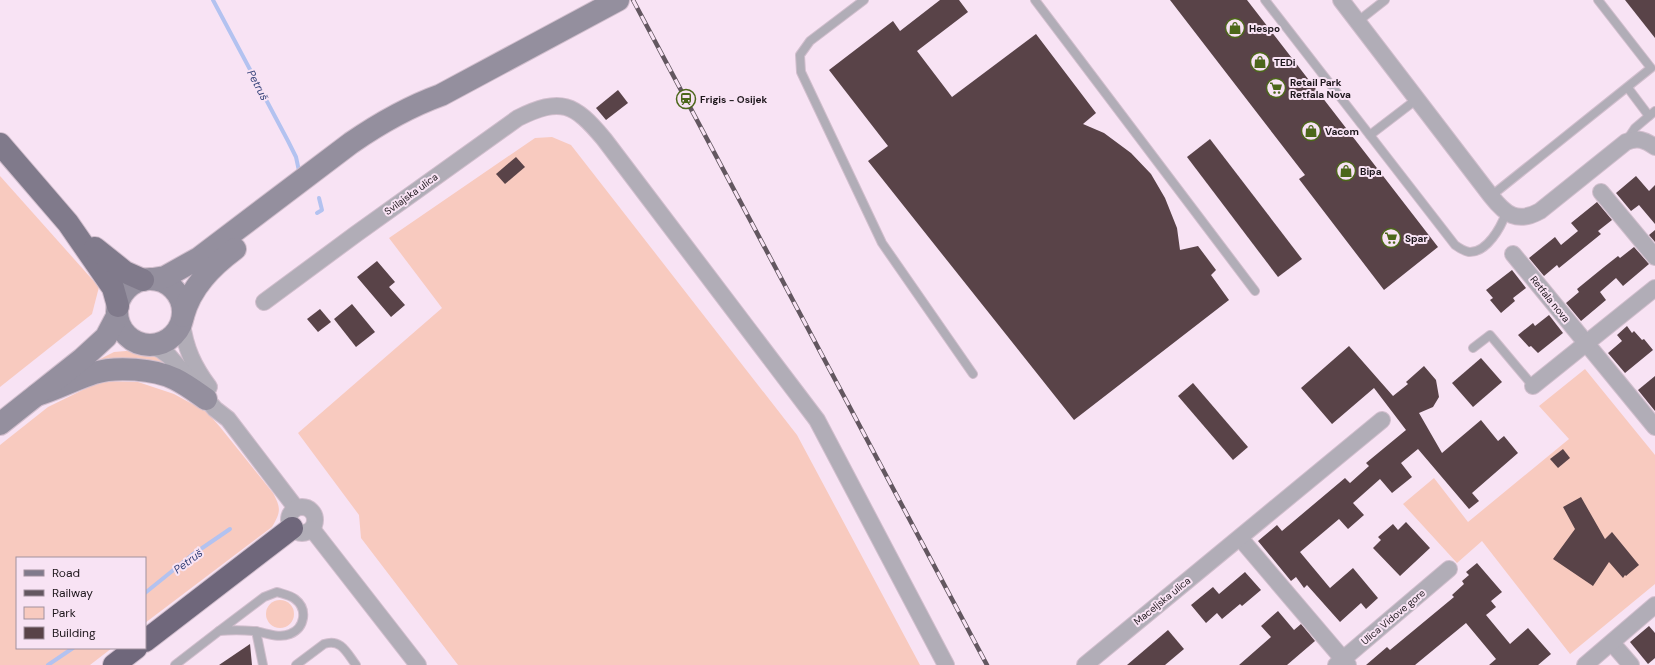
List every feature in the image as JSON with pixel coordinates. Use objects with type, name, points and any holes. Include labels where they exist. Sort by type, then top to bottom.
[{"type":"highway","points":[[146,640],[300,522]]},
{"type":"highway","points":[[114,665],[135,649]]},
{"type":"main road","points":[[0,424],[82,359],[106,336],[117,311],[120,298],[133,284],[166,277],[199,258],[351,143],[376,126],[415,104],[440,95],[618,0]]},
{"type":"main road","points":[[82,359],[115,343],[164,343],[171,338],[177,332],[183,320],[187,302],[212,267],[342,168],[408,122],[440,95]]},
{"type":"main road","points":[[0,144],[68,223],[113,288],[120,326],[126,335],[142,344]]},
{"type":"main road","points":[[68,223],[114,265],[125,272],[148,280],[164,282],[174,289],[180,298],[183,320]]},
{"type":"main road","points":[[37,395],[95,372],[125,370],[148,371],[164,375],[190,388],[206,399]]},
{"type":"street","points":[[1341,0],[1491,196],[1506,213],[1515,217],[1533,215],[1540,211],[1626,142],[1639,139],[1647,141],[1655,147]]},
{"type":"street","name":"Svilajska ulica","points":[[264,302],[518,118],[549,105],[566,106],[579,112],[593,125],[604,139],[818,420],[946,665]]},
{"type":"street","points":[[1601,192],[1655,257]]},
{"type":"street","name":"Retfala nova","points":[[1513,254],[1655,426]]},
{"type":"street","points":[[1533,386],[1655,288]]},
{"type":"street","points":[[183,320],[186,347],[193,364],[222,406],[228,419],[300,522],[418,665]]},
{"type":"street","points":[[142,344],[161,350],[169,356],[215,409],[228,419]]},
{"type":"street","name":"Maceljska ulica","points":[[1085,665],[1382,420]]},
{"type":"street","points":[[1240,538],[1342,663]]},
{"type":"street","name":"Ulica Vidove gore","points":[[1342,663],[1449,569]]},
{"type":"street","points":[[1585,665],[1655,605]]},
{"type":"street","points":[[1612,643],[1630,665]]},
{"type":"lane","points":[[864,0],[810,41],[800,55],[801,72],[882,243],[973,374]]},
{"type":"lane","points":[[1035,0],[1255,292]]},
{"type":"lane","points":[[1265,0],[1455,245],[1470,252],[1479,249],[1490,241],[1501,225],[1506,213]]},
{"type":"lane","points":[[1357,22],[1385,0]]},
{"type":"lane","points":[[1491,196],[1628,88],[1651,68],[1598,0]]},
{"type":"lane","points":[[1626,142],[1635,128],[1652,113],[1628,88]]},
{"type":"lane","points":[[1370,135],[1417,99]]},
{"type":"lane","points":[[1473,348],[1490,335],[1533,386]]},
{"type":"lane","points":[[175,665],[219,631],[264,597],[277,592],[295,599],[301,607],[304,615],[301,625],[289,634],[282,636],[236,629],[219,631]]},
{"type":"lane","points":[[256,631],[263,665]]},
{"type":"lane","points":[[296,665],[324,644],[329,642],[341,645],[356,665]]},
{"type":"green space","points":[[552,137],[571,145],[797,435],[920,665],[458,665],[361,538],[359,515],[298,433],[442,308],[389,238],[535,138]]},
{"type":"green space","points":[[0,176],[99,287],[92,314],[0,387]]},
{"type":"green space","points":[[126,351],[152,354],[162,359],[173,369],[103,364],[100,359],[114,352]]},
{"type":"green space","points":[[1585,369],[1655,455],[1655,584],[1570,654],[1482,541],[1457,563],[1403,504],[1434,478],[1468,522],[1569,439],[1539,406]]},
{"type":"green space","points":[[101,381],[138,382],[174,394],[207,412],[273,493],[279,506],[279,510],[272,527],[146,622],[146,557],[16,557],[16,649],[111,649],[90,665],[0,665],[0,445],[48,407]]},
{"type":"green space","points":[[280,600],[290,604],[294,614],[290,624],[280,628],[270,624],[266,614],[270,604]]},
{"type":"building","points":[[940,0],[959,0],[968,12],[917,51],[952,97],[1036,34],[1096,113],[1083,124],[1104,133],[1131,153],[1151,174],[1165,198],[1177,228],[1180,250],[1198,246],[1216,270],[1211,275],[1229,300],[1074,420],[868,161],[888,146],[829,70],[893,21],[900,31]]},
{"type":"building","name":"Retail Park Retfala Nova","points":[[1170,0],[1247,0],[1438,247],[1384,290],[1299,179],[1305,175]]},
{"type":"building","points":[[1625,0],[1655,0],[1655,38]]},
{"type":"building","points":[[618,90],[628,103],[606,120],[596,108]]},
{"type":"building","points":[[1210,139],[1302,259],[1278,277],[1187,157]]},
{"type":"building","points":[[516,157],[525,167],[505,184],[496,174]]},
{"type":"building","points":[[1636,176],[1649,191],[1655,185],[1655,224],[1639,205],[1631,211],[1616,193]]},
{"type":"building","points":[[1597,202],[1612,220],[1598,231],[1601,234],[1559,268],[1557,265],[1544,276],[1529,258],[1555,237],[1561,245],[1578,231],[1571,223]]},
{"type":"building","points":[[1655,230],[1655,242],[1649,235]]},
{"type":"building","points":[[1634,247],[1649,264],[1623,286],[1616,278],[1600,292],[1606,300],[1581,321],[1566,303],[1579,292],[1577,289],[1618,256],[1620,258]]},
{"type":"building","points":[[377,261],[395,282],[389,287],[405,305],[391,317],[357,277]]},
{"type":"building","points":[[1512,270],[1526,288],[1513,298],[1515,301],[1501,313],[1490,300],[1493,298],[1486,290]]},
{"type":"building","points":[[352,304],[375,332],[356,347],[334,319]]},
{"type":"building","points":[[320,309],[331,322],[318,332],[307,319]]},
{"type":"building","points":[[1549,315],[1563,333],[1538,353],[1531,346],[1529,347],[1518,335],[1533,323],[1535,326]]},
{"type":"building","points":[[1627,326],[1632,333],[1634,331],[1642,340],[1644,339],[1653,350],[1625,373],[1608,353],[1622,341],[1617,335]]},
{"type":"building","points":[[1349,346],[1393,396],[1408,384],[1406,382],[1424,366],[1436,380],[1439,397],[1433,407],[1419,413],[1442,453],[1481,420],[1498,441],[1504,436],[1518,453],[1472,493],[1479,501],[1469,509],[1418,449],[1401,463],[1412,477],[1392,493],[1380,479],[1353,503],[1364,515],[1348,529],[1339,519],[1300,552],[1330,588],[1353,568],[1378,598],[1366,609],[1361,603],[1340,622],[1307,585],[1304,588],[1296,577],[1291,581],[1258,541],[1277,525],[1282,531],[1345,478],[1350,483],[1369,466],[1366,463],[1406,430],[1374,388],[1332,424],[1301,388]]},
{"type":"building","points":[[1481,358],[1502,382],[1473,407],[1452,383]]},
{"type":"building","points":[[1655,376],[1655,411],[1638,390]]},
{"type":"building","points":[[1193,383],[1248,447],[1233,460],[1178,396]]},
{"type":"building","points":[[1563,449],[1570,458],[1558,468],[1550,459]]},
{"type":"building","points":[[1581,497],[1605,539],[1612,532],[1639,565],[1623,578],[1609,562],[1593,586],[1553,559],[1575,529],[1563,507]]},
{"type":"building","points":[[1406,522],[1430,548],[1400,576],[1373,548],[1381,540],[1378,537],[1393,524],[1398,530]]},
{"type":"building","points":[[1477,563],[1502,592],[1491,601],[1496,607],[1486,615],[1510,644],[1528,628],[1551,654],[1538,665],[1489,665],[1496,659],[1466,623],[1415,665],[1366,665],[1387,647],[1390,650],[1454,597],[1452,595],[1464,584],[1462,581],[1469,575],[1466,572]]},
{"type":"building","points":[[1245,572],[1261,590],[1242,606],[1240,604],[1222,619],[1217,613],[1206,623],[1191,605],[1213,587],[1219,594]]},
{"type":"building","points":[[1278,611],[1294,630],[1301,624],[1315,641],[1287,665],[1239,665],[1271,637],[1261,626]]},
{"type":"building","points":[[1649,626],[1655,633],[1655,658],[1648,664],[1630,642]]},
{"type":"building","points":[[1168,630],[1184,649],[1165,665],[1127,665]]},
{"type":"building","points":[[250,644],[252,665],[219,665]]},
{"type":"waterway","name":"Petruš","points":[[213,0],[288,141],[296,157],[299,171]]},
{"type":"waterway","name":"Petruš","points":[[317,213],[322,210],[319,198]]},
{"type":"waterway","name":"Petruš","points":[[146,592],[192,555],[230,529]]},
{"type":"waterway","name":"Petruš","points":[[48,665],[72,649]]},
{"type":"railway","points":[[633,0],[987,665]]},
{"type":"place","name":"Hespo","points":[[1235,28]]},
{"type":"place","name":"TEDi","points":[[1260,62]]},
{"type":"place","name":"Retail Park Retfala Nova","points":[[1276,88]]},
{"type":"place","name":"Frigis - Osijek","points":[[686,99]]},
{"type":"place","name":"Vacom","points":[[1311,131]]},
{"type":"place","name":"Bipa","points":[[1346,171]]},
{"type":"place","name":"Spar","points":[[1391,238]]}]
